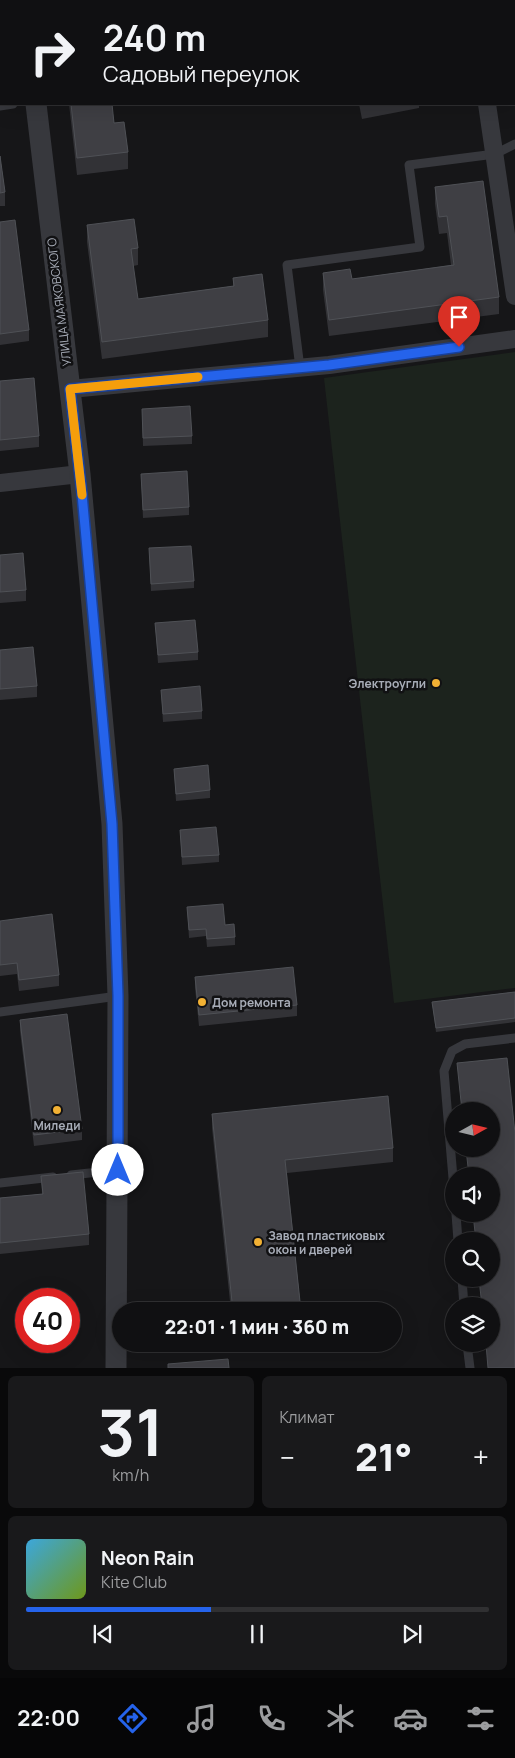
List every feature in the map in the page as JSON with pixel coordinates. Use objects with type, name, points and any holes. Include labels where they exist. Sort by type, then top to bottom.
[{"type":"street","name":"УЛИЦА МАЯКОВСКОГО","points":[[36,105],[80,474],[112,824],[118,996],[116,1368]]},
{"type":"street","points":[[488,105],[515,296]]},
{"type":"street","points":[[70,389],[300,368],[515,339]]},
{"type":"street","points":[[0,483],[80,474]]},
{"type":"lane","points":[[300,368],[287,265],[420,247],[409,165],[495,154],[515,144]]},
{"type":"lane","points":[[0,1012],[118,996]]},
{"type":"lane","points":[[452,1167],[444,1071],[452,1051],[465,1044],[515,1038]]},
{"type":"lane","points":[[0,1183],[118,1170]]},
{"type":"lane","points":[[468,1352],[470,1368]]},
{"type":"shaded area","name":"Электроугли","points":[[515,352],[515,988],[394,1003],[324,378]]},
{"type":"building","points":[[71,105],[112,105],[114,123],[124,122],[128,152],[77,158]]},
{"type":"building","points":[[0,156],[5,192],[0,193]]},
{"type":"building","points":[[483,181],[499,297],[329,320],[323,273],[350,269],[352,279],[454,265],[447,216],[439,217],[435,187]]},
{"type":"building","points":[[134,219],[138,248],[131,249],[138,299],[234,286],[233,278],[262,274],[268,320],[102,342],[87,225]]},
{"type":"building","points":[[15,220],[29,330],[0,334],[0,222]]},
{"type":"building","points":[[34,378],[39,436],[0,440],[0,381]]},
{"type":"building","points":[[190,406],[192,436],[143,438],[142,409]]},
{"type":"building","points":[[187,471],[189,507],[143,510],[141,474]]},
{"type":"building","points":[[191,546],[194,581],[151,584],[149,548]]},
{"type":"building","points":[[23,553],[26,590],[0,592],[0,555]]},
{"type":"building","points":[[195,620],[198,652],[158,655],[155,623]]},
{"type":"building","points":[[33,647],[37,686],[0,689],[0,650]]},
{"type":"building","points":[[200,686],[202,711],[163,714],[161,690]]},
{"type":"building","points":[[208,765],[210,790],[176,794],[174,769]]},
{"type":"building","points":[[216,827],[219,855],[182,857],[180,830]]},
{"type":"building","points":[[223,904],[225,925],[234,924],[235,937],[207,939],[206,929],[189,930],[187,907]]},
{"type":"building","points":[[52,914],[59,975],[19,980],[17,963],[0,965],[0,921]]},
{"type":"building","points":[[293,967],[297,1005],[199,1015],[195,977]]},
{"type":"building","points":[[515,992],[515,1018],[436,1028],[432,1002]]},
{"type":"building","points":[[67,1014],[82,1129],[34,1135],[20,1020]]},
{"type":"building","points":[[507,1058],[515,1133],[515,1368],[488,1368],[487,1352],[500,1352],[500,1297],[481,1297],[480,1287],[500,1287],[500,1232],[475,1232],[474,1222],[500,1222],[500,1167],[468,1167],[467,1158],[500,1158],[500,1102],[461,1102],[457,1063]]},
{"type":"building","name":"Завод пластиковых окон и дверей","points":[[388,1096],[393,1148],[285,1160],[300,1302],[232,1302],[212,1114]]},
{"type":"building","points":[[83,1172],[89,1234],[0,1243],[0,1198],[43,1194],[41,1176]]},
{"type":"building","points":[[228,1359],[229,1368],[168,1368],[168,1364]]},
{"type":"slow traffic","points":[[82,495],[70,389],[198,377]]},
{"type":"place","name":"Электроугли","points":[[436,683]]},
{"type":"place","name":"Дом ремонта","points":[[202,1002]]},
{"type":"place","name":"Миледи","points":[[57,1110]]},
{"type":"place","name":"Завод пластиковых окон и дверей","points":[[258,1242]]},
{"type":"route","points":[[118,1170],[118,996],[116,893],[112,824],[82,494],[70,389],[329,365],[459,347]]}]
